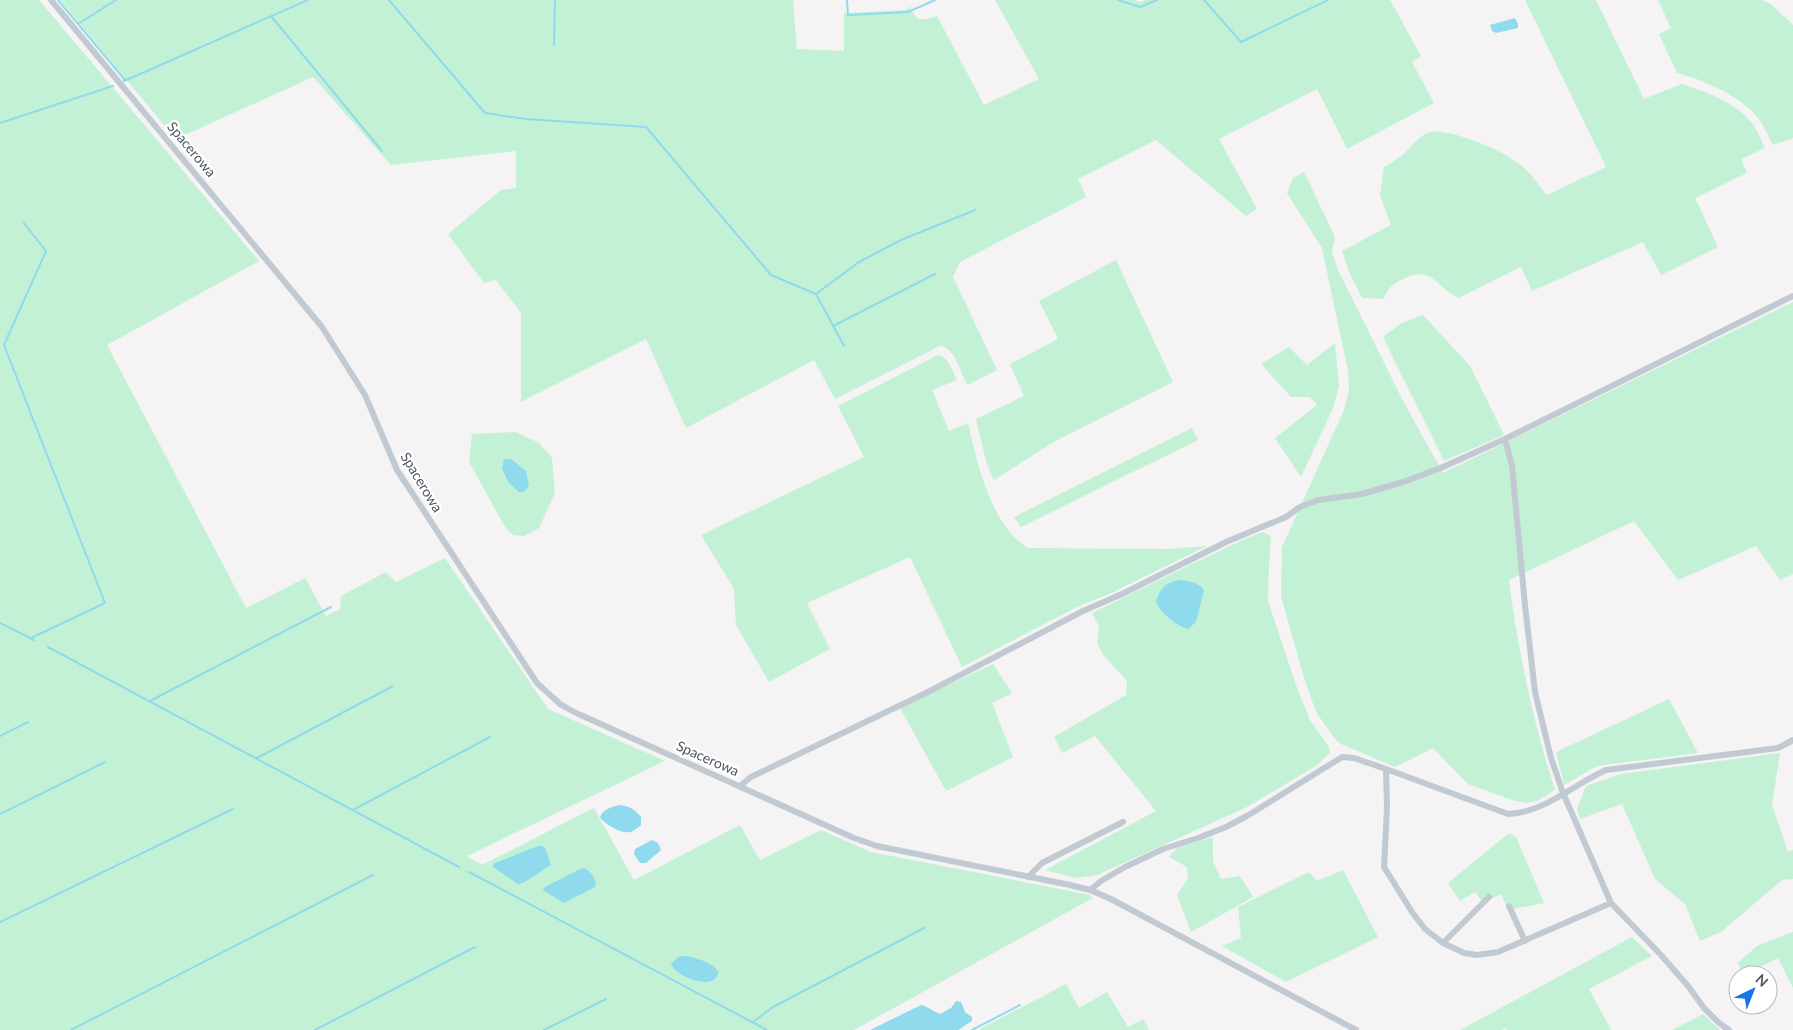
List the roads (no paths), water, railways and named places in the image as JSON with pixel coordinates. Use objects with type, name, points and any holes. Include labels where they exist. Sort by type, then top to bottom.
[{"type":"street","name":"Spacerowa","points":[[51,0],[322,327],[365,395],[397,470],[537,683],[560,704],[854,838],[876,846],[1090,890],[1111,898],[1356,1030]]},
{"type":"street","points":[[740,786],[751,777],[928,692],[1083,611],[1122,594],[1226,542],[1286,517],[1300,507],[1318,500],[1362,494],[1403,482],[1443,467],[1506,440],[1793,296]]},
{"type":"street","points":[[1506,440],[1512,466],[1535,692],[1551,758],[1562,793],[1611,903],[1661,955],[1704,1008],[1729,1030]]},
{"type":"street","points":[[1090,890],[1101,881],[1163,849],[1198,838],[1247,816],[1342,756],[1386,768],[1508,814],[1521,814],[1540,807],[1590,777],[1606,770],[1778,748],[1793,740]]},
{"type":"street","points":[[1386,768],[1387,807],[1384,867],[1412,912],[1425,929],[1442,943],[1464,953],[1477,955],[1498,952],[1611,903]]},
{"type":"street","points":[[1028,877],[1042,863],[1123,822]]},
{"type":"street","points":[[1442,943],[1489,897]]},
{"type":"street","points":[[1509,906],[1525,941]]},
{"type":"water","points":[[1515,18],[1518,28],[1496,33],[1492,31],[1490,25]]},
{"type":"water","points":[[504,459],[511,459],[526,471],[529,486],[524,492],[519,492],[509,483],[502,469]]},
{"type":"water","points":[[1180,580],[1190,581],[1204,590],[1196,622],[1188,629],[1169,618],[1156,602],[1164,586]]},
{"type":"water","points":[[620,805],[629,807],[641,817],[641,825],[631,832],[618,830],[600,817],[606,810]]},
{"type":"water","points":[[652,840],[658,843],[661,850],[646,863],[640,863],[634,854],[635,849]]},
{"type":"water","points":[[538,846],[545,848],[551,865],[523,883],[518,884],[493,867],[495,863]]},
{"type":"water","points":[[582,868],[589,871],[592,875],[596,882],[595,887],[564,903],[544,891],[545,887]]},
{"type":"water","points":[[685,956],[709,963],[719,972],[716,978],[711,981],[700,982],[678,972],[671,964],[678,957]]},
{"type":"water","points":[[956,1001],[961,1002],[965,1012],[972,1017],[972,1021],[958,1030],[870,1030],[921,1005],[940,1014],[951,1008]]},
{"type":"waterway","points":[[58,0],[125,80]]},
{"type":"waterway","points":[[78,24],[116,0]]},
{"type":"waterway","points":[[124,81],[308,0]]},
{"type":"waterway","points":[[389,0],[485,113],[526,119],[646,127],[771,275],[816,294],[844,346]]},
{"type":"waterway","points":[[554,45],[555,0]]},
{"type":"waterway","points":[[847,0],[848,15],[908,12],[935,0]]},
{"type":"waterway","points":[[1118,0],[1140,7],[1157,0]]},
{"type":"waterway","points":[[1204,0],[1241,42],[1328,0]]},
{"type":"waterway","points":[[271,16],[382,151]]},
{"type":"waterway","points":[[0,123],[113,86]]},
{"type":"waterway","points":[[816,294],[859,262],[901,240],[975,210]]},
{"type":"waterway","points":[[23,222],[46,251],[4,345],[105,603],[31,638]]},
{"type":"waterway","points":[[833,326],[935,274]]},
{"type":"waterway","points":[[150,701],[331,607]]},
{"type":"waterway","points":[[0,623],[34,640]]},
{"type":"waterway","points":[[48,647],[459,867]]},
{"type":"waterway","points":[[257,758],[393,686]]},
{"type":"waterway","points":[[0,736],[28,722]]},
{"type":"waterway","points":[[353,810],[490,737]]},
{"type":"waterway","points":[[0,814],[105,762]]},
{"type":"waterway","points":[[0,922],[233,809]]},
{"type":"waterway","points":[[469,872],[767,1030]]},
{"type":"waterway","points":[[71,1030],[373,875]]},
{"type":"waterway","points":[[753,1022],[773,1007],[924,928]]},
{"type":"waterway","points":[[315,1030],[475,947]]},
{"type":"waterway","points":[[544,1030],[606,999]]},
{"type":"waterway","points":[[972,1030],[1020,1005]]}]
